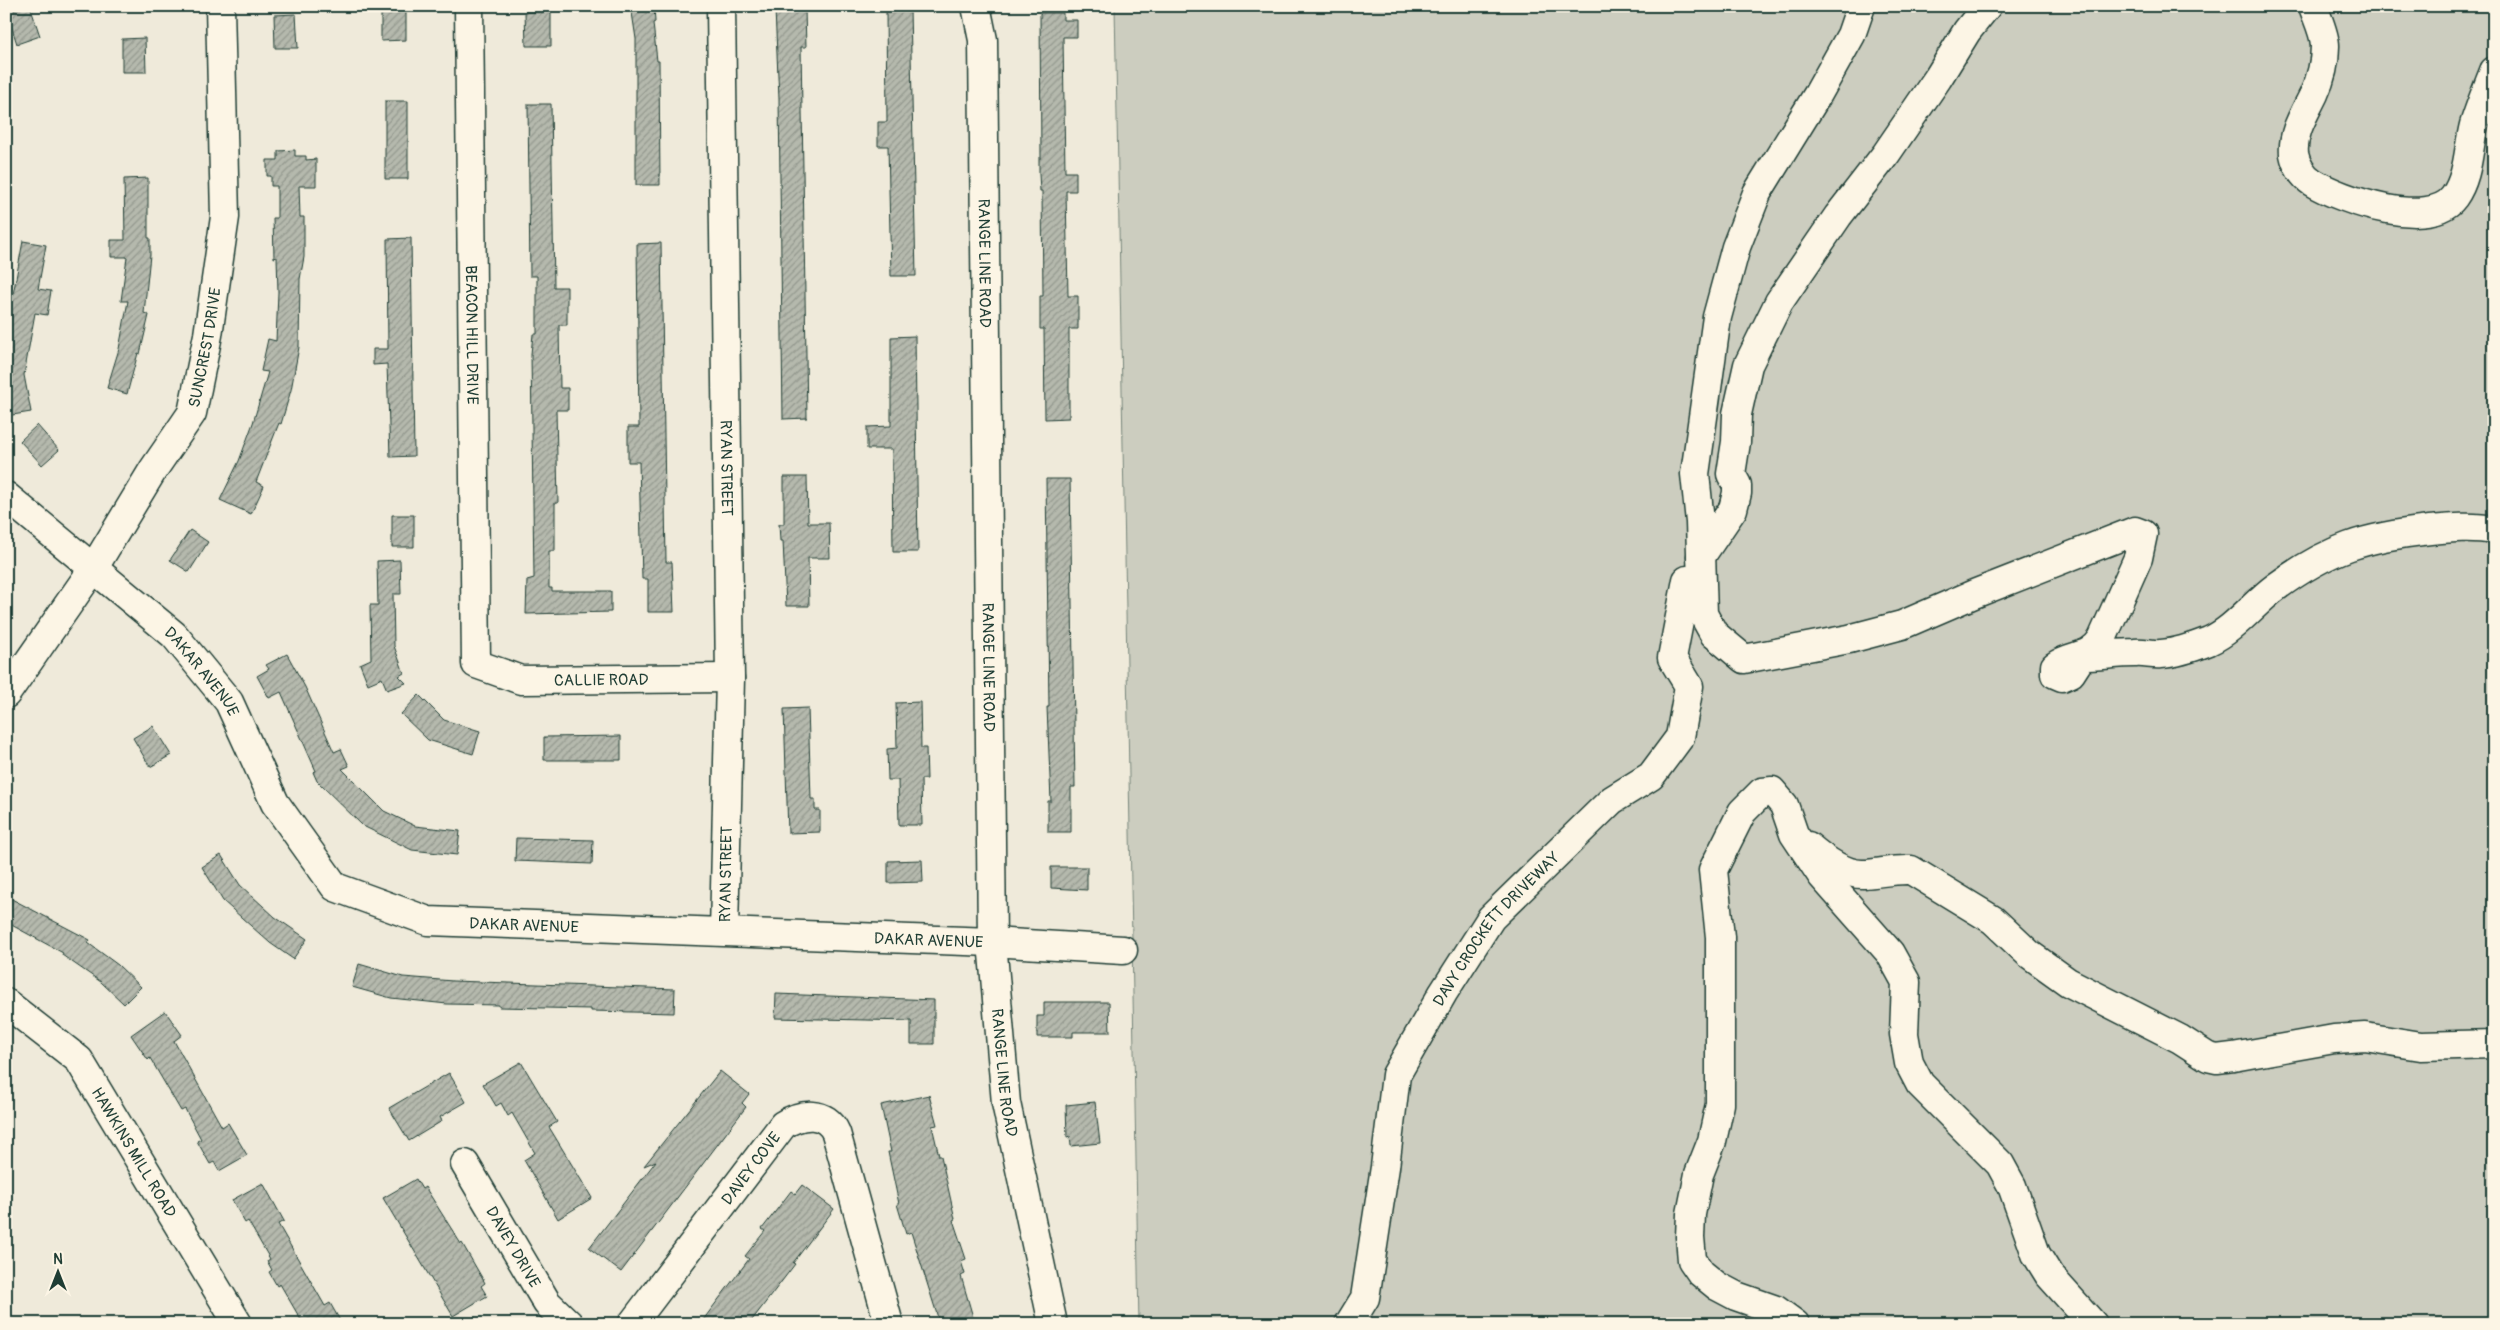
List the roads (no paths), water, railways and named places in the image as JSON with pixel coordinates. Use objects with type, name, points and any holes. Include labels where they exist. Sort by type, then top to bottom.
[{"type":"street","name":"SUNCREST DRIVE","points":[[6,694],[93,569],[153,470],[192,413],[208,335],[225,217],[220,6]]},
{"type":"street","name":"BEACON HILL DRIVE","points":[[469,6],[476,664]]},
{"type":"street","name":"RYAN STREET","points":[[721,6],[730,678],[724,931]]},
{"type":"street","name":"RANGE LINE ROAD","points":[[976,6],[983,40],[992,942],[1006,1103],[1053,1324]]},
{"type":"street","points":[[1861,6],[1851,35],[1758,193],[1736,246],[1717,318],[1695,474],[1703,614],[1714,634],[1744,658],[1850,640],[1902,625],[1974,594],[2134,531],[2143,534],[2138,558],[2102,640],[2094,650],[2063,661],[2055,666],[2055,674],[2062,677],[2070,673],[2082,656],[2135,652],[2162,654],[2187,649],[2210,640],[2227,631],[2276,587],[2317,560],[2346,545],[2402,533],[2455,528],[2494,530]]},
{"type":"street","points":[[1701,556],[1733,509],[1737,485],[1731,474],[1736,442],[1737,414],[1748,365],[1779,302],[1838,216],[1886,154],[1938,78],[1967,31],[1987,6]]},
{"type":"street","points":[[2313,6],[2325,44],[2323,68],[2314,94],[2301,117],[2294,154],[2299,169],[2311,182],[2337,193],[2395,211],[2428,212],[2443,207],[2454,198],[2465,174],[2474,125],[2494,71]]},
{"type":"street","name":"DAKAR AVENUE","points":[[6,496],[174,635],[229,702],[276,804],[335,887],[428,921],[992,942],[1123,950]]},
{"type":"street","name":"DAVY CROCKETT DRIVEWAY","points":[[1349,1324],[1364,1298],[1385,1167],[1396,1075],[1442,993],[1491,918],[1612,800],[1651,776],[1680,737],[1689,686],[1672,658],[1687,580]]},
{"type":"street","name":"CALLIE ROAD","points":[[476,664],[522,680],[730,678]]},
{"type":"street","points":[[1795,1324],[1776,1310],[1736,1296],[1717,1286],[1701,1273],[1692,1260],[1690,1237],[1691,1214],[1697,1181],[1712,1141],[1720,1104],[1720,937],[1713,870],[1742,812],[1762,792],[1772,792],[1784,805],[1794,834],[1822,876],[1890,953],[1906,982],[1904,1034],[1909,1063],[1920,1084],[2000,1164],[2012,1186],[2036,1254],[2049,1276],[2093,1324]]},
{"type":"street","points":[[1794,834],[1820,856],[1846,870],[1862,874],[1911,870],[1993,920],[2028,954],[2068,982],[2217,1059],[2334,1039],[2366,1037],[2421,1046],[2494,1044]]},
{"type":"street","name":"HAWKINS MILL ROAD","points":[[6,1003],[79,1060],[238,1324]]},
{"type":"street","name":"DAVEY COVE","points":[[632,1324],[783,1124],[803,1116],[823,1117],[833,1125],[889,1324]]},
{"type":"street","name":"DAVEY DRIVE","points":[[465,1164],[547,1303],[569,1324]]}]
